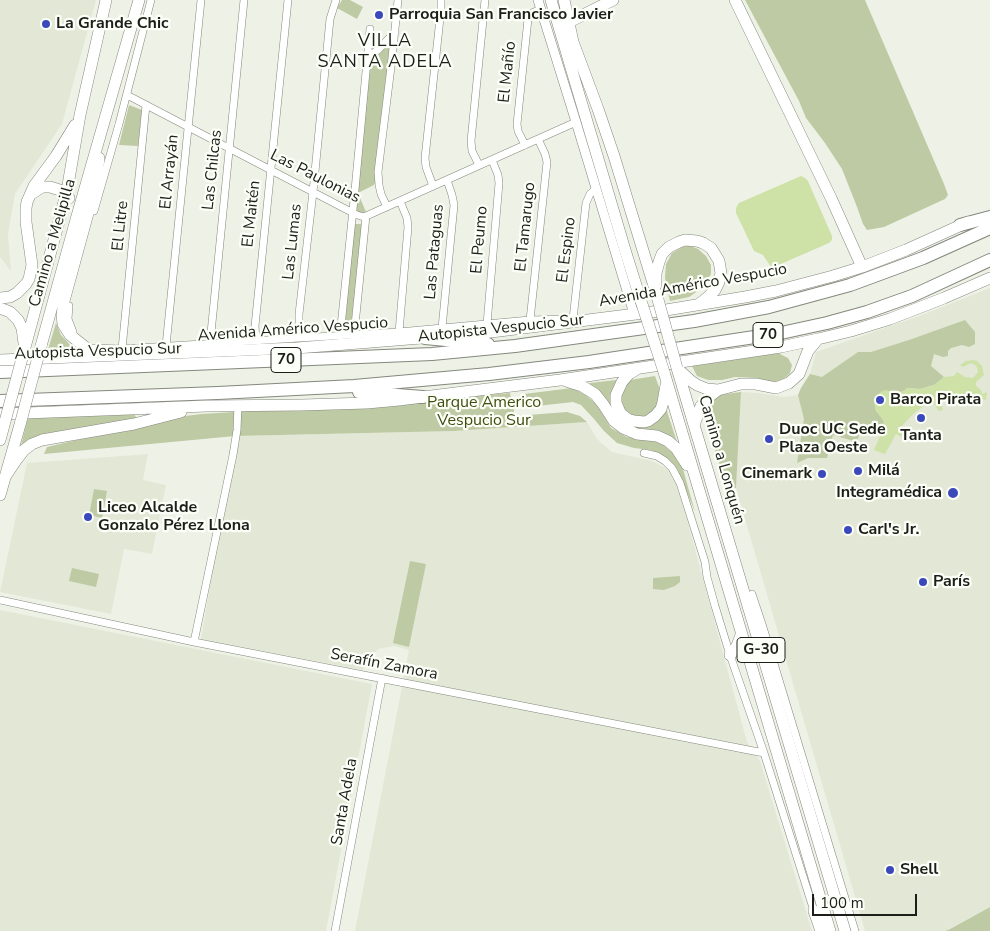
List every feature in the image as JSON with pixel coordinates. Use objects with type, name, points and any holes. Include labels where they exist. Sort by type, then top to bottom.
[{"type":"highway","points":[[960,225],[990,217]]},
{"type":"highway","name":"Autopista Vespucio Sur","points":[[0,372],[467,352],[694,321],[769,307],[826,293],[923,258],[990,228]]},
{"type":"highway","name":"70","points":[[0,401],[309,389],[417,382],[535,369],[796,330],[840,320],[887,305],[990,260]]},
{"type":"highway","points":[[425,338],[515,346]]},
{"type":"highway","points":[[309,389],[423,397]]},
{"type":"main road","name":"Camino a Melipilla","points":[[0,439],[66,194],[80,115],[106,0]]},
{"type":"main road","name":"Camino a Melipilla","points":[[0,495],[139,0]]},
{"type":"main road","name":"Camino a Lonquén","points":[[551,0],[573,42],[614,156],[845,931]]},
{"type":"main road","name":"Camino a Lonquén","points":[[564,0],[564,25],[625,250],[665,376],[830,931]]},
{"type":"main road","points":[[564,25],[613,0]]},
{"type":"main road","points":[[735,0],[831,198],[862,267]]},
{"type":"main road","points":[[0,298],[10,297],[26,284],[32,265],[26,214],[28,197],[63,146],[80,115]]},
{"type":"main road","points":[[99,139],[96,185],[64,301],[62,315],[64,328],[70,335],[84,346],[102,356]]},
{"type":"main road","points":[[28,197],[34,191],[46,186],[55,187],[66,194],[74,205],[77,216]]},
{"type":"main road","name":"Avenida Américo Vespucio","points":[[0,360],[288,349],[483,333],[695,306],[776,291],[862,267],[906,250],[990,212]]},
{"type":"main road","points":[[656,295],[657,268],[665,251],[679,242],[697,241],[707,245],[714,252],[719,261],[721,273],[715,290],[695,306]]},
{"type":"main road","points":[[0,414],[238,405],[335,404],[400,400],[560,380],[818,340],[890,319],[990,278]]},
{"type":"main road","points":[[0,308],[10,312],[18,320],[22,328],[24,351]]},
{"type":"main road","points":[[573,319],[596,320]]},
{"type":"main road","points":[[694,425],[701,406],[718,390],[735,385],[748,384],[772,388],[781,387],[793,381],[801,370],[808,351],[818,340]]},
{"type":"main road","points":[[781,346],[792,353],[798,361],[801,370]]},
{"type":"main road","points":[[639,368],[625,378],[619,386],[616,395],[616,403],[619,410],[629,420],[644,422],[655,416],[663,402],[665,376]]},
{"type":"main road","points":[[678,368],[691,382],[718,390]]},
{"type":"main road","points":[[560,380],[582,386],[591,391],[599,398],[614,421],[622,428],[637,434],[657,436],[668,442],[679,452],[694,478]]},
{"type":"main road","points":[[5,477],[24,450],[42,440],[134,424],[207,406]]},
{"type":"main road","points":[[726,534],[752,594]]},
{"type":"main road","points":[[730,655],[737,646],[741,635]]},
{"type":"main road","points":[[814,911],[821,931]]},
{"type":"street","name":"Camino a Melipilla","points":[[84,346],[76,337],[70,325],[68,307],[127,95],[151,0]]},
{"type":"street","name":"El Arrayán","points":[[166,346],[201,0]]},
{"type":"street","name":"Las Chilcas","points":[[210,343],[244,0]]},
{"type":"street","name":"El Maitén","points":[[256,340],[255,326],[288,0]]},
{"type":"street","name":"Las Lumas","points":[[299,338],[299,314],[330,19],[336,0]]},
{"type":"street","points":[[387,207],[379,185],[378,172],[398,0]]},
{"type":"street","points":[[433,186],[426,167],[425,158],[441,0]]},
{"type":"street","points":[[479,166],[472,151],[471,141],[485,0]]},
{"type":"street","points":[[540,5],[634,314]]},
{"type":"street","name":"El Mañío","points":[[525,145],[518,131],[517,124],[528,19],[530,14],[540,5]]},
{"type":"street","points":[[340,336],[370,29]]},
{"type":"street","points":[[367,57],[378,50],[395,31]]},
{"type":"street","name":"Las Paulonias","points":[[127,95],[360,216],[366,216],[387,207],[576,122]]},
{"type":"street","name":"El Litre","points":[[122,349],[146,106]]},
{"type":"street","name":"El Tamarugo","points":[[530,320],[546,162],[545,154],[538,139]]},
{"type":"street","name":"El Peumo","points":[[487,324],[499,183],[492,160]]},
{"type":"street","name":"Las Pataguas","points":[[442,328],[454,205],[447,180]]},
{"type":"street","name":"El Espino","points":[[573,319],[586,203],[590,194],[596,190]]},
{"type":"street","points":[[399,332],[408,227],[407,218],[400,201]]},
{"type":"street","points":[[354,335],[366,216]]},
{"type":"street","name":"Avenida Américo Vespucio","points":[[84,346],[96,349],[122,349],[399,332],[530,320],[573,319]]},
{"type":"street","points":[[194,642],[233,455],[238,405]]},
{"type":"street","points":[[644,452],[665,461],[672,468],[680,483],[705,562],[707,577],[730,655],[764,753],[814,911]]},
{"type":"street","points":[[752,594],[855,931]]},
{"type":"street","name":"Serafín Zamora","points":[[0,600],[194,642],[764,753]]},
{"type":"street","name":"Santa Adela","points":[[335,931],[382,678]]},
{"type":"shaded area","points":[[0,0],[96,0],[62,124],[15,194],[8,234],[11,271],[0,257]]},
{"type":"shaded area","points":[[801,176],[808,181],[832,236],[832,240],[829,243],[771,267],[763,255],[754,251],[736,213],[736,208],[739,203]]},
{"type":"shaded area","points":[[990,288],[990,907],[945,931],[865,931],[736,488],[741,392],[784,397],[798,395],[810,374],[816,352],[922,315]]},
{"type":"shaded area","points":[[973,360],[982,366],[984,375],[976,382],[976,386],[981,390],[982,394],[987,392],[986,400],[981,399],[980,406],[975,405],[975,398],[962,396],[961,404],[956,405],[953,398],[940,400],[943,410],[939,411],[933,402],[922,407],[900,428],[908,435],[905,439],[896,434],[885,454],[874,450],[884,427],[883,420],[876,411],[874,401],[876,396],[886,390],[897,393],[907,388],[920,389],[928,387],[944,377],[954,376],[957,372],[965,377],[973,378],[978,372],[975,365],[971,363],[963,367],[960,365],[966,361]]},
{"type":"shaded area","points":[[587,422],[597,439],[612,452],[652,461],[667,469],[676,485],[747,742],[760,761],[812,931],[355,931],[409,650],[394,646],[378,649],[363,670],[201,639],[235,436],[454,431]]},
{"type":"shaded area","name":"Liceo Alcalde Gonzalo Pérez Llona","points":[[148,454],[143,480],[166,485],[152,554],[124,549],[111,614],[0,592],[27,463]]},
{"type":"shaded area","points":[[0,610],[372,684],[326,931],[0,931]]},
{"type":"green space","points":[[342,0],[350,0],[363,7],[357,19],[337,8]]},
{"type":"green space","points":[[745,0],[865,0],[944,184],[948,195],[945,199],[884,227],[867,230],[842,169],[806,118],[799,101]]},
{"type":"green space","points":[[372,35],[384,41],[389,40],[389,69],[377,177],[374,185],[358,193],[366,212],[361,213],[356,211]]},
{"type":"green space","points":[[129,105],[142,110],[138,146],[119,145]]},
{"type":"green space","points":[[354,224],[363,224],[351,325],[345,326]]},
{"type":"green space","points":[[689,245],[698,249],[706,256],[711,265],[711,274],[702,288],[689,297],[670,301],[665,278],[666,264],[672,253]]},
{"type":"green space","points":[[965,320],[975,332],[975,344],[969,347],[962,345],[951,348],[948,351],[948,356],[943,357],[934,354],[931,366],[944,377],[934,385],[920,389],[907,388],[897,393],[882,391],[874,401],[876,411],[884,420],[881,434],[862,426],[857,442],[833,435],[827,458],[808,458],[797,463],[804,419],[798,395],[810,374],[822,377],[858,352],[871,352]]},
{"type":"green space","points":[[56,323],[61,335],[71,346],[83,353],[47,353]]},
{"type":"green space","points":[[778,353],[788,358],[792,365],[790,373],[782,381],[772,382],[755,378],[735,377],[722,380],[708,380],[697,376],[692,366]]},
{"type":"green space","points":[[655,376],[659,387],[659,398],[658,404],[650,415],[637,418],[625,412],[620,398],[622,390],[630,380]]},
{"type":"green space","points":[[616,380],[613,395],[634,425],[666,408],[678,445],[635,430],[589,385],[590,383]]},
{"type":"green space","points":[[572,388],[586,395],[598,406],[611,428],[627,437],[651,440],[663,445],[673,453],[683,469],[695,512],[677,468],[664,456],[651,450],[617,443],[581,405],[573,402],[528,407],[524,402],[524,394]]},
{"type":"green space","points":[[741,392],[736,488],[727,486],[704,415],[707,407],[718,395]]},
{"type":"green space","name":"Parque Americo Vespucio Sur","points":[[510,393],[515,416],[567,412],[580,416],[587,422],[454,431],[235,436],[44,454],[47,447],[170,418],[201,414],[417,401]]},
{"type":"green space","points":[[134,414],[137,419],[20,450],[28,417]]},
{"type":"green space","points":[[94,489],[107,491],[102,518],[89,515]]},
{"type":"green space","points":[[410,561],[426,564],[409,647],[393,643]]},
{"type":"green space","points":[[72,568],[99,574],[96,587],[69,581]]},
{"type":"green space","points":[[680,576],[680,582],[675,586],[664,590],[653,589],[653,578]]},
{"type":"green space","points":[[990,907],[990,931],[945,931],[950,929]]},
{"type":"place","name":"Parroquia San Francisco Javier","points":[[379,15]]},
{"type":"place","name":"La Grande Chic","points":[[46,24]]},
{"type":"place","name":"Barco Pirata","points":[[880,400]]},
{"type":"place","name":"Tanta","points":[[921,418]]},
{"type":"place","name":"Duoc UC Sede Plaza Oeste","points":[[769,439]]},
{"type":"place","name":"Milá","points":[[858,471]]},
{"type":"place","name":"Cinemark","points":[[822,474]]},
{"type":"place","name":"Integramédica","points":[[953,493]]},
{"type":"place","name":"Liceo Alcalde Gonzalo Pérez Llona","points":[[88,517]]},
{"type":"place","name":"Carl's Jr.","points":[[848,530]]},
{"type":"place","name":"París","points":[[923,582]]},
{"type":"place","name":"Shell","points":[[890,870]]},
{"type":"district","name":"VILLA SANTA ADELA","points":[[385,52]]}]
